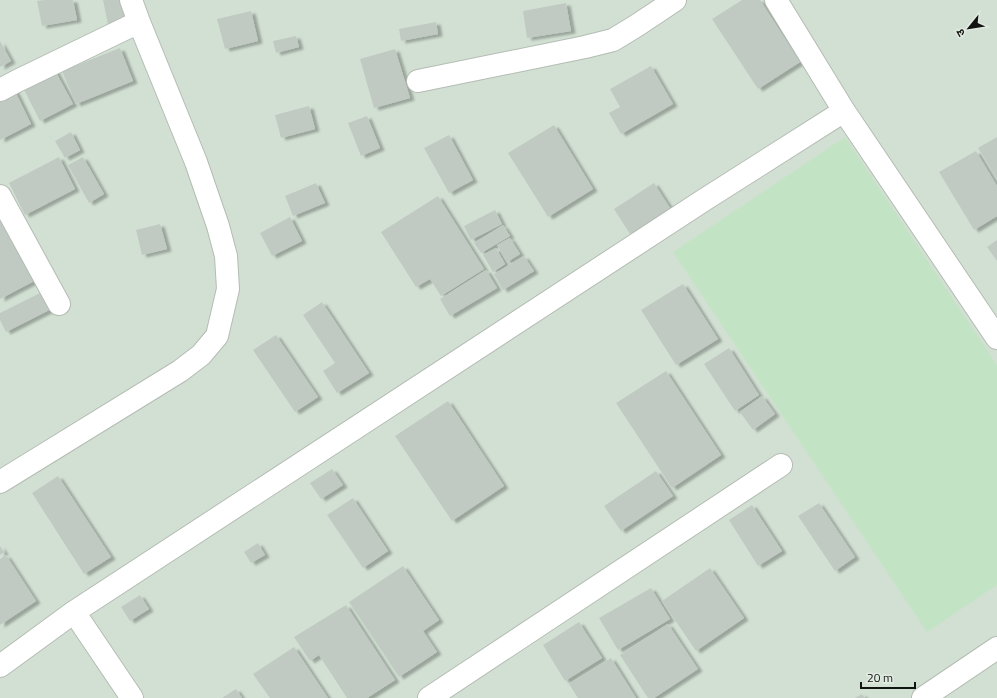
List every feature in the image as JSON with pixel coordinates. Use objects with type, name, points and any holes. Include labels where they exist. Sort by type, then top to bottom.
[{"type":"street","points":[[0,482],[180,371],[201,355],[217,336],[228,289],[226,256],[218,226],[196,162],[131,0]]},
{"type":"street","points":[[418,81],[585,47],[612,40],[675,0]]},
{"type":"street","points":[[776,0],[844,111],[997,338]]},
{"type":"street","points":[[0,90],[139,22]]},
{"type":"street","points":[[0,666],[74,612],[691,209],[844,111]]},
{"type":"street","points":[[0,196],[59,304]]},
{"type":"street","points":[[429,698],[781,465]]},
{"type":"street","points":[[74,612],[132,698]]},
{"type":"street","points":[[923,698],[997,648]]},
{"type":"shaded area","points":[[0,0],[997,0],[997,698],[0,698]]},
{"type":"green space","points":[[845,137],[997,365],[997,585],[927,632],[673,252]]},
{"type":"building","points":[[73,0],[77,20],[42,26],[37,1]]},
{"type":"building","points":[[103,0],[121,0],[126,27],[109,30]]},
{"type":"building","points":[[742,0],[760,0],[800,62],[758,89],[712,19]]},
{"type":"building","points":[[566,3],[571,31],[527,38],[523,11]]},
{"type":"building","points":[[251,11],[258,41],[225,49],[217,19]]},
{"type":"building","points":[[436,22],[438,34],[401,41],[399,29]]},
{"type":"building","points":[[296,36],[299,47],[276,53],[273,41]]},
{"type":"building","points":[[0,41],[11,61],[0,67]]},
{"type":"building","points":[[120,48],[133,81],[76,104],[62,71]]},
{"type":"building","points":[[395,49],[410,98],[374,108],[360,59]]},
{"type":"building","points":[[52,65],[73,104],[40,121],[20,82]]},
{"type":"building","points":[[651,66],[673,104],[621,134],[609,113],[620,107],[610,89]]},
{"type":"building","points":[[13,87],[31,124],[0,140],[0,94]]},
{"type":"building","points":[[309,106],[315,129],[281,138],[275,115]]},
{"type":"building","points":[[367,116],[380,148],[361,156],[348,123]]},
{"type":"building","points":[[554,125],[593,189],[548,217],[508,153]]},
{"type":"building","points":[[71,132],[80,150],[65,158],[55,141]]},
{"type":"building","points":[[449,135],[473,180],[449,193],[424,148]]},
{"type":"building","points":[[997,137],[997,179],[978,148]]},
{"type":"building","points":[[976,151],[997,186],[997,216],[974,230],[939,172]]},
{"type":"building","points":[[59,157],[75,189],[25,215],[9,183]]},
{"type":"building","points":[[83,157],[104,194],[89,203],[68,165]]},
{"type":"building","points":[[316,183],[325,203],[293,216],[285,196]]},
{"type":"building","points":[[654,183],[670,208],[630,234],[614,209]]},
{"type":"building","points":[[438,196],[484,269],[441,296],[430,279],[416,287],[381,232]]},
{"type":"building","points":[[495,210],[502,224],[471,240],[464,226]]},
{"type":"building","points":[[0,211],[36,280],[0,299]]},
{"type":"building","points":[[290,217],[302,241],[272,256],[260,233]]},
{"type":"building","points":[[160,224],[167,249],[142,255],[136,230]]},
{"type":"building","points":[[503,225],[510,236],[481,253],[474,243]]},
{"type":"building","points":[[510,238],[520,254],[507,262],[497,245]]},
{"type":"building","points":[[997,240],[997,261],[987,247]]},
{"type":"building","points":[[496,248],[505,264],[493,272],[483,255]]},
{"type":"building","points":[[524,256],[534,271],[503,290],[494,274]]},
{"type":"building","points":[[486,270],[497,288],[450,316],[440,299]]},
{"type":"building","points":[[683,284],[718,339],[676,365],[641,310]]},
{"type":"building","points":[[46,290],[55,307],[6,332],[0,320],[0,313]]},
{"type":"building","points":[[322,302],[369,373],[337,393],[323,371],[335,363],[303,315]]},
{"type":"building","points":[[276,335],[318,397],[295,412],[253,350]]},
{"type":"building","points":[[729,348],[759,395],[735,411],[704,364]]},
{"type":"building","points":[[666,371],[721,455],[672,488],[616,403]]},
{"type":"building","points":[[762,396],[775,414],[753,430],[740,412]]},
{"type":"building","points":[[448,401],[504,486],[452,521],[395,436]]},
{"type":"building","points":[[332,469],[343,485],[321,499],[310,483]]},
{"type":"building","points":[[656,471],[673,496],[621,531],[604,506]]},
{"type":"building","points":[[58,476],[111,557],[84,574],[32,493]]},
{"type":"building","points":[[353,498],[388,551],[363,568],[327,515]]},
{"type":"building","points":[[819,503],[855,557],[835,571],[798,516]]},
{"type":"building","points":[[752,505],[782,551],[758,566],[729,520]]},
{"type":"building","points":[[258,543],[265,555],[251,563],[244,552]]},
{"type":"building","points":[[0,546],[4,552],[0,555]]},
{"type":"building","points":[[6,555],[36,601],[0,625],[0,559]]},
{"type":"building","points":[[403,566],[439,620],[423,631],[437,652],[399,677],[349,602]]},
{"type":"building","points":[[710,568],[744,618],[696,651],[662,601]]},
{"type":"building","points":[[651,588],[670,619],[618,650],[599,618]]},
{"type":"building","points":[[140,595],[149,609],[130,621],[121,607]]},
{"type":"building","points":[[346,605],[395,680],[367,698],[347,698],[319,655],[310,661],[294,637]]},
{"type":"building","points":[[579,622],[602,658],[565,681],[543,645]]},
{"type":"building","points":[[668,624],[698,669],[654,698],[648,698],[620,655]]},
{"type":"building","points":[[294,647],[328,698],[270,698],[253,674]]},
{"type":"building","points":[[611,658],[636,698],[578,698],[569,684]]},
{"type":"building","points":[[236,689],[242,698],[222,698]]},
{"type":"building","points":[[862,694],[865,698],[855,698]]}]
